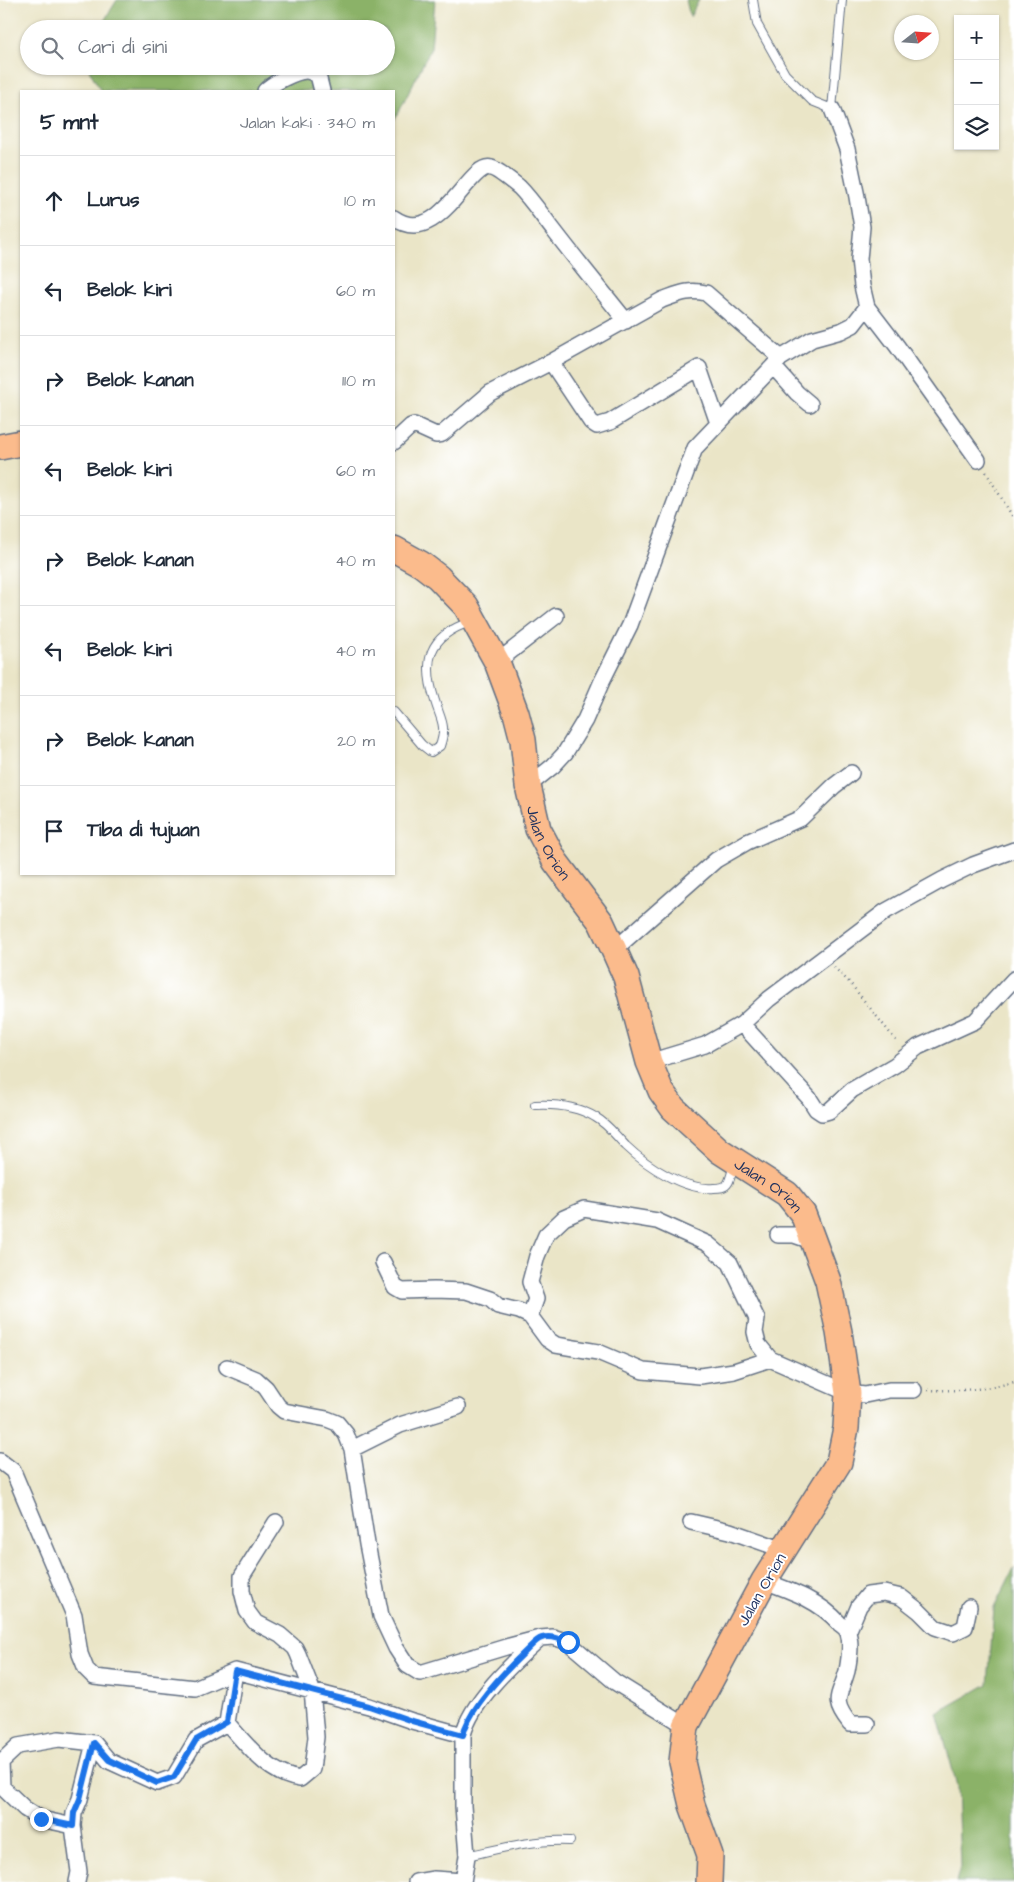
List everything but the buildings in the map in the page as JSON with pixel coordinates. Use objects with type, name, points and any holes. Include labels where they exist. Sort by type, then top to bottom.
[{"type":"highway","points":[[0,446],[20,443]]},
{"type":"highway","name":"Jalan Orion","points":[[395,550],[422,564],[438,577],[466,606],[497,662],[513,704],[523,740],[528,786],[538,829],[550,853],[601,922],[626,977],[649,1062],[661,1091],[673,1108],[720,1151],[787,1194],[804,1214],[828,1281],[839,1332],[848,1393],[846,1428],[839,1462],[764,1581],[686,1726],[682,1762],[692,1805],[710,1855],[709,1882]]},
{"type":"street","points":[[266,90],[292,75]]},
{"type":"street","points":[[316,75],[318,76],[322,90]]},
{"type":"street","points":[[832,109],[846,149],[857,197],[862,227],[859,259],[867,307],[978,460]]},
{"type":"street","points":[[395,219],[402,224],[421,224],[445,210],[476,173],[483,168],[491,168],[519,187],[626,321]]},
{"type":"street","points":[[395,441],[414,425],[436,435],[442,434],[490,393],[551,362],[576,346],[626,321],[662,300],[694,290],[706,293],[777,362],[797,393],[810,404]]},
{"type":"street","points":[[528,786],[565,753],[585,720],[630,624],[695,448],[777,362],[812,339],[841,331],[853,325],[867,307]]},
{"type":"street","points":[[551,362],[591,422],[597,426],[610,422],[699,368],[718,423]]},
{"type":"street","points":[[497,662],[556,616]]},
{"type":"street","points":[[614,950],[716,860],[747,842],[801,818],[834,786],[851,773]]},
{"type":"street","points":[[649,1062],[705,1045],[742,1024],[769,999],[886,911],[973,865],[1014,850]]},
{"type":"street","points":[[742,1024],[809,1098],[816,1109],[822,1113],[829,1111],[852,1090],[895,1065],[918,1048],[974,1021],[1014,979]]},
{"type":"street","points":[[530,1316],[536,1299],[530,1282],[537,1256],[546,1235],[564,1218],[584,1209],[657,1221],[708,1244],[730,1263],[757,1319],[755,1332],[758,1344],[770,1359],[848,1393],[865,1394],[889,1390],[914,1390]]},
{"type":"street","points":[[778,1235],[794,1235],[814,1242]]},
{"type":"street","points":[[383,1262],[395,1287],[402,1291],[466,1291],[490,1299],[498,1306],[530,1316],[547,1339],[556,1345],[598,1352],[643,1371],[700,1376],[734,1371],[770,1359]]},
{"type":"street","points":[[227,1367],[256,1379],[266,1388],[278,1406],[284,1410],[327,1419],[337,1423],[346,1434],[352,1449],[381,1616],[396,1648],[407,1665],[420,1673],[540,1638],[553,1637],[568,1642],[615,1682],[686,1726]]},
{"type":"street","points":[[352,1449],[400,1425],[458,1407]]},
{"type":"street","points":[[0,1461],[13,1472],[74,1615],[80,1654],[86,1669],[94,1677],[196,1688],[235,1671],[312,1690],[463,1735]]},
{"type":"street","points":[[227,1722],[258,1757],[289,1778],[300,1779],[312,1769],[316,1737],[312,1690],[295,1648],[280,1635],[254,1622],[247,1611],[242,1591],[242,1576],[276,1522]]},
{"type":"street","points":[[690,1522],[730,1531],[784,1550]]},
{"type":"street","points":[[764,1581],[799,1593],[831,1614],[848,1632]]},
{"type":"street","points":[[867,1724],[850,1724],[840,1711],[837,1699],[850,1652],[848,1632],[859,1606],[868,1595],[884,1593],[901,1597],[935,1627],[953,1633],[965,1627],[969,1607]]},
{"type":"street","points":[[416,1882],[434,1879],[463,1881],[467,1856],[463,1806],[463,1735],[465,1728],[482,1700],[507,1669],[540,1638]]},
{"type":"street","points":[[227,1722],[235,1671]]},
{"type":"street","points":[[73,1826],[41,1819],[25,1809],[2,1786],[1,1762],[18,1746],[59,1738],[94,1743],[109,1760],[157,1783],[174,1777],[196,1740],[227,1722]]},
{"type":"street","points":[[77,1882],[79,1872],[73,1826],[74,1813],[80,1799],[94,1743]]},
{"type":"lane","points":[[753,0],[757,24],[785,74],[812,101],[832,109],[842,0]]},
{"type":"lane","points":[[395,713],[422,745],[431,752],[440,746],[444,729],[434,699],[429,670],[432,649],[454,627],[474,620]]},
{"type":"lane","points":[[536,1105],[552,1104],[586,1112],[608,1127],[627,1147],[646,1162],[679,1182],[701,1188],[723,1187],[726,1185],[735,1160]]},
{"type":"lane","points":[[467,1856],[529,1842],[570,1841]]},
{"type":"path","points":[[978,460],[1014,519]]},
{"type":"path","points":[[824,957],[850,983],[908,1055]]},
{"type":"path","points":[[914,1390],[984,1390],[1014,1382]]},
{"type":"green space","points":[[117,0],[435,0],[431,48],[395,118],[395,90],[100,90],[92,75],[395,75],[395,20],[105,20]]},
{"type":"green space","points":[[686,0],[699,0],[690,17]]},
{"type":"green space","points":[[1014,1568],[1014,1882],[956,1882],[960,1867],[957,1786],[937,1713],[988,1684],[994,1608]]},
{"type":"route","points":[[41,1819],[73,1826],[74,1813],[80,1799],[94,1743],[109,1760],[157,1783],[174,1777],[196,1740],[227,1722],[235,1671],[369,1706],[412,1721],[463,1735],[465,1728],[482,1700],[507,1669],[540,1638],[553,1637],[568,1642]]}]
